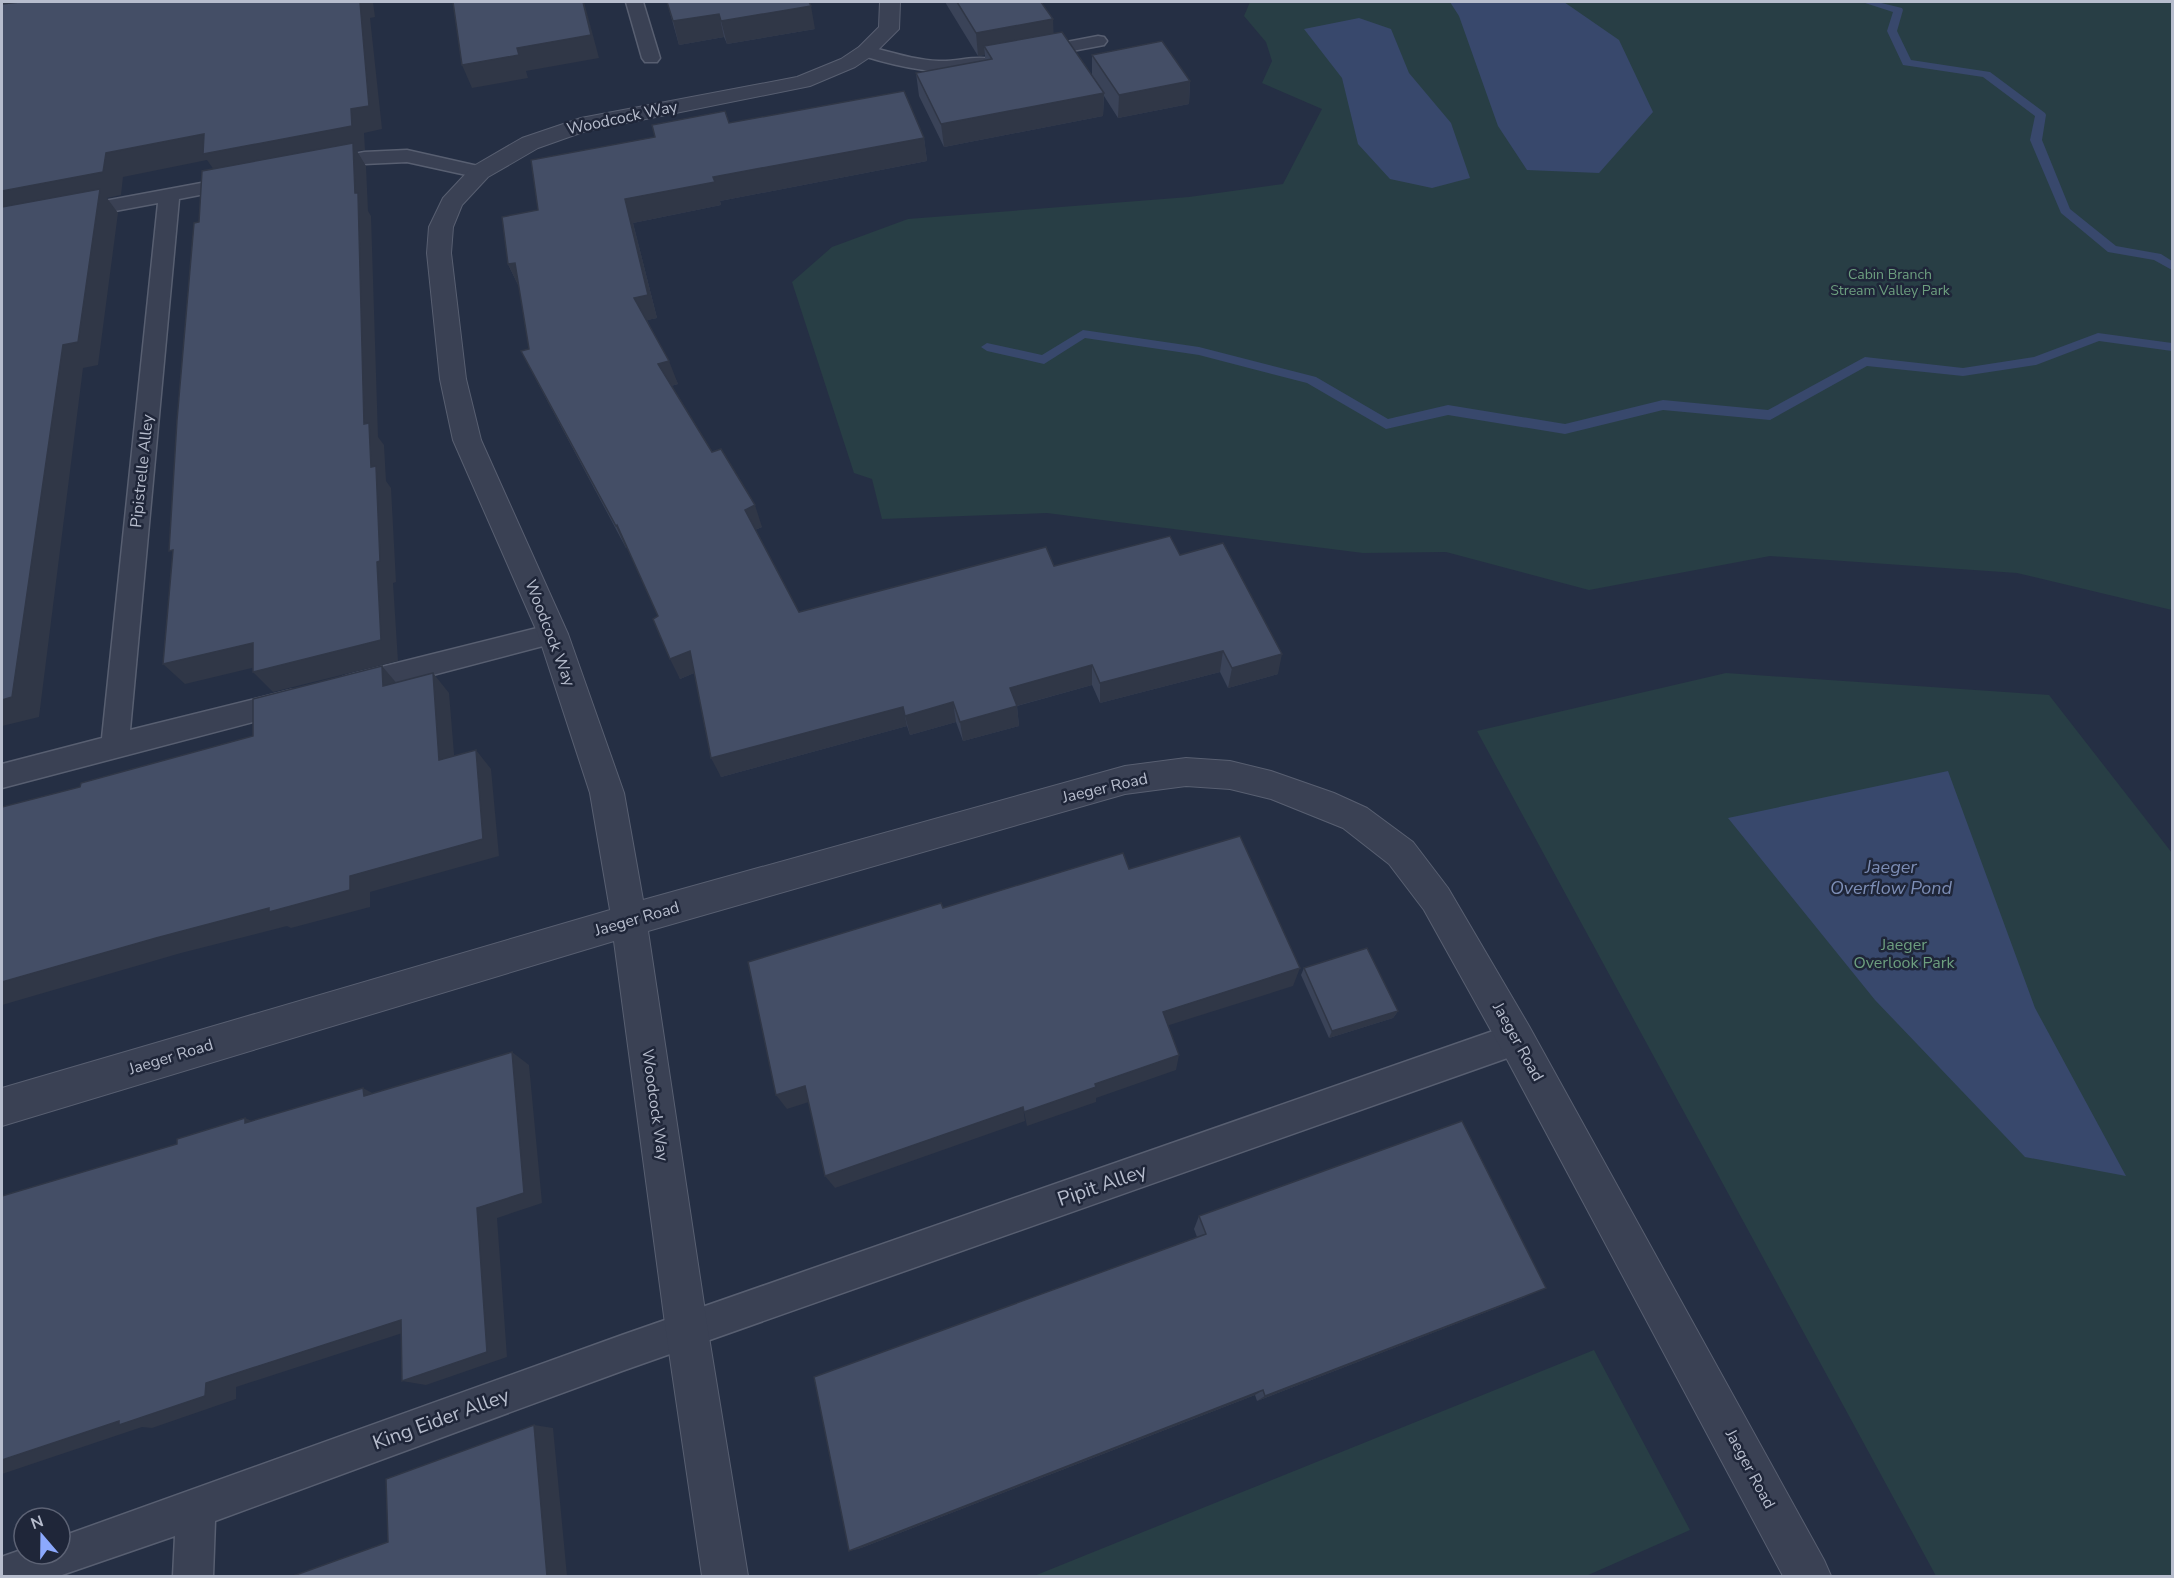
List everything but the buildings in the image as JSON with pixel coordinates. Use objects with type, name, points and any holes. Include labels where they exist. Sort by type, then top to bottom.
[{"type":"street","name":"Woodcock Way","points":[[725,1576],[687,1331],[629,920],[608,793],[553,634],[467,440],[453,379],[439,253],[441,227],[451,203],[480,172],[510,153],[554,133],[617,117],[803,82],[848,63],[866,51],[889,28],[890,2]]},
{"type":"street","name":"Jaeger Road","points":[[2,1107],[629,920],[1125,780],[1185,772],[1230,775],[1271,785],[1322,803],[1355,818],[1401,854],[1436,899],[1516,1038],[1808,1576]]},
{"type":"lane","points":[[634,2],[651,58]]},
{"type":"lane","points":[[866,51],[915,66],[959,68],[1098,41]]},
{"type":"lane","points":[[307,169],[364,158],[407,156],[480,172]]},
{"type":"lane","points":[[2,226],[261,178]]},
{"type":"lane","name":"Pipistrelle Alley","points":[[115,746],[169,195]]},
{"type":"lane","points":[[335,690],[553,634]]},
{"type":"lane","points":[[2,776],[312,696]]},
{"type":"lane","name":"Pipit Alley","points":[[687,1331],[1516,1038]]},
{"type":"lane","name":"King Eider Alley","points":[[4,1576],[687,1331]]},
{"type":"lane","points":[[192,1576],[196,1509]]},
{"type":"green space","name":"Cabin Branch Stream Valley Park","points":[[1250,2],[2172,2],[2172,610],[2017,573],[1770,556],[1589,590],[1446,552],[1363,553],[1047,513],[882,519],[872,479],[854,473],[792,282],[832,247],[908,219],[1189,197],[1283,184],[1322,109],[1262,83],[1272,61],[1266,42],[1244,16]]},
{"type":"green space","name":"Jaeger Overlook Park","points":[[1726,673],[2049,695],[2172,853],[2172,1576],[1936,1576],[1477,731]]},
{"type":"green space","points":[[1594,1350],[1690,1530],[1586,1576],[1034,1576]]},
{"type":"water","points":[[1450,2],[1564,2],[1619,40],[1653,112],[1599,173],[1527,170],[1498,126],[1459,16]]},
{"type":"water","points":[[1359,18],[1391,29],[1409,73],[1451,123],[1470,178],[1432,188],[1390,179],[1358,144],[1342,78],[1304,29]]},
{"type":"water","name":"Jaeger Overflow Pond","points":[[1948,771],[2035,1008],[2126,1176],[2025,1157],[1875,1000],[1728,818]]},
{"type":"waterway","points":[[1867,2],[1898,10],[1892,31],[1907,63],[1986,74],[2041,115],[2036,140],[2065,211],[2112,249],[2157,257],[2172,266]]},
{"type":"waterway","points":[[987,347],[1044,360],[1083,334],[1199,351],[1311,380],[1386,424],[1448,410],[1565,429],[1663,405],[1770,415],[1865,361],[1963,372],[2036,361],[2098,337],[2172,347]]}]
